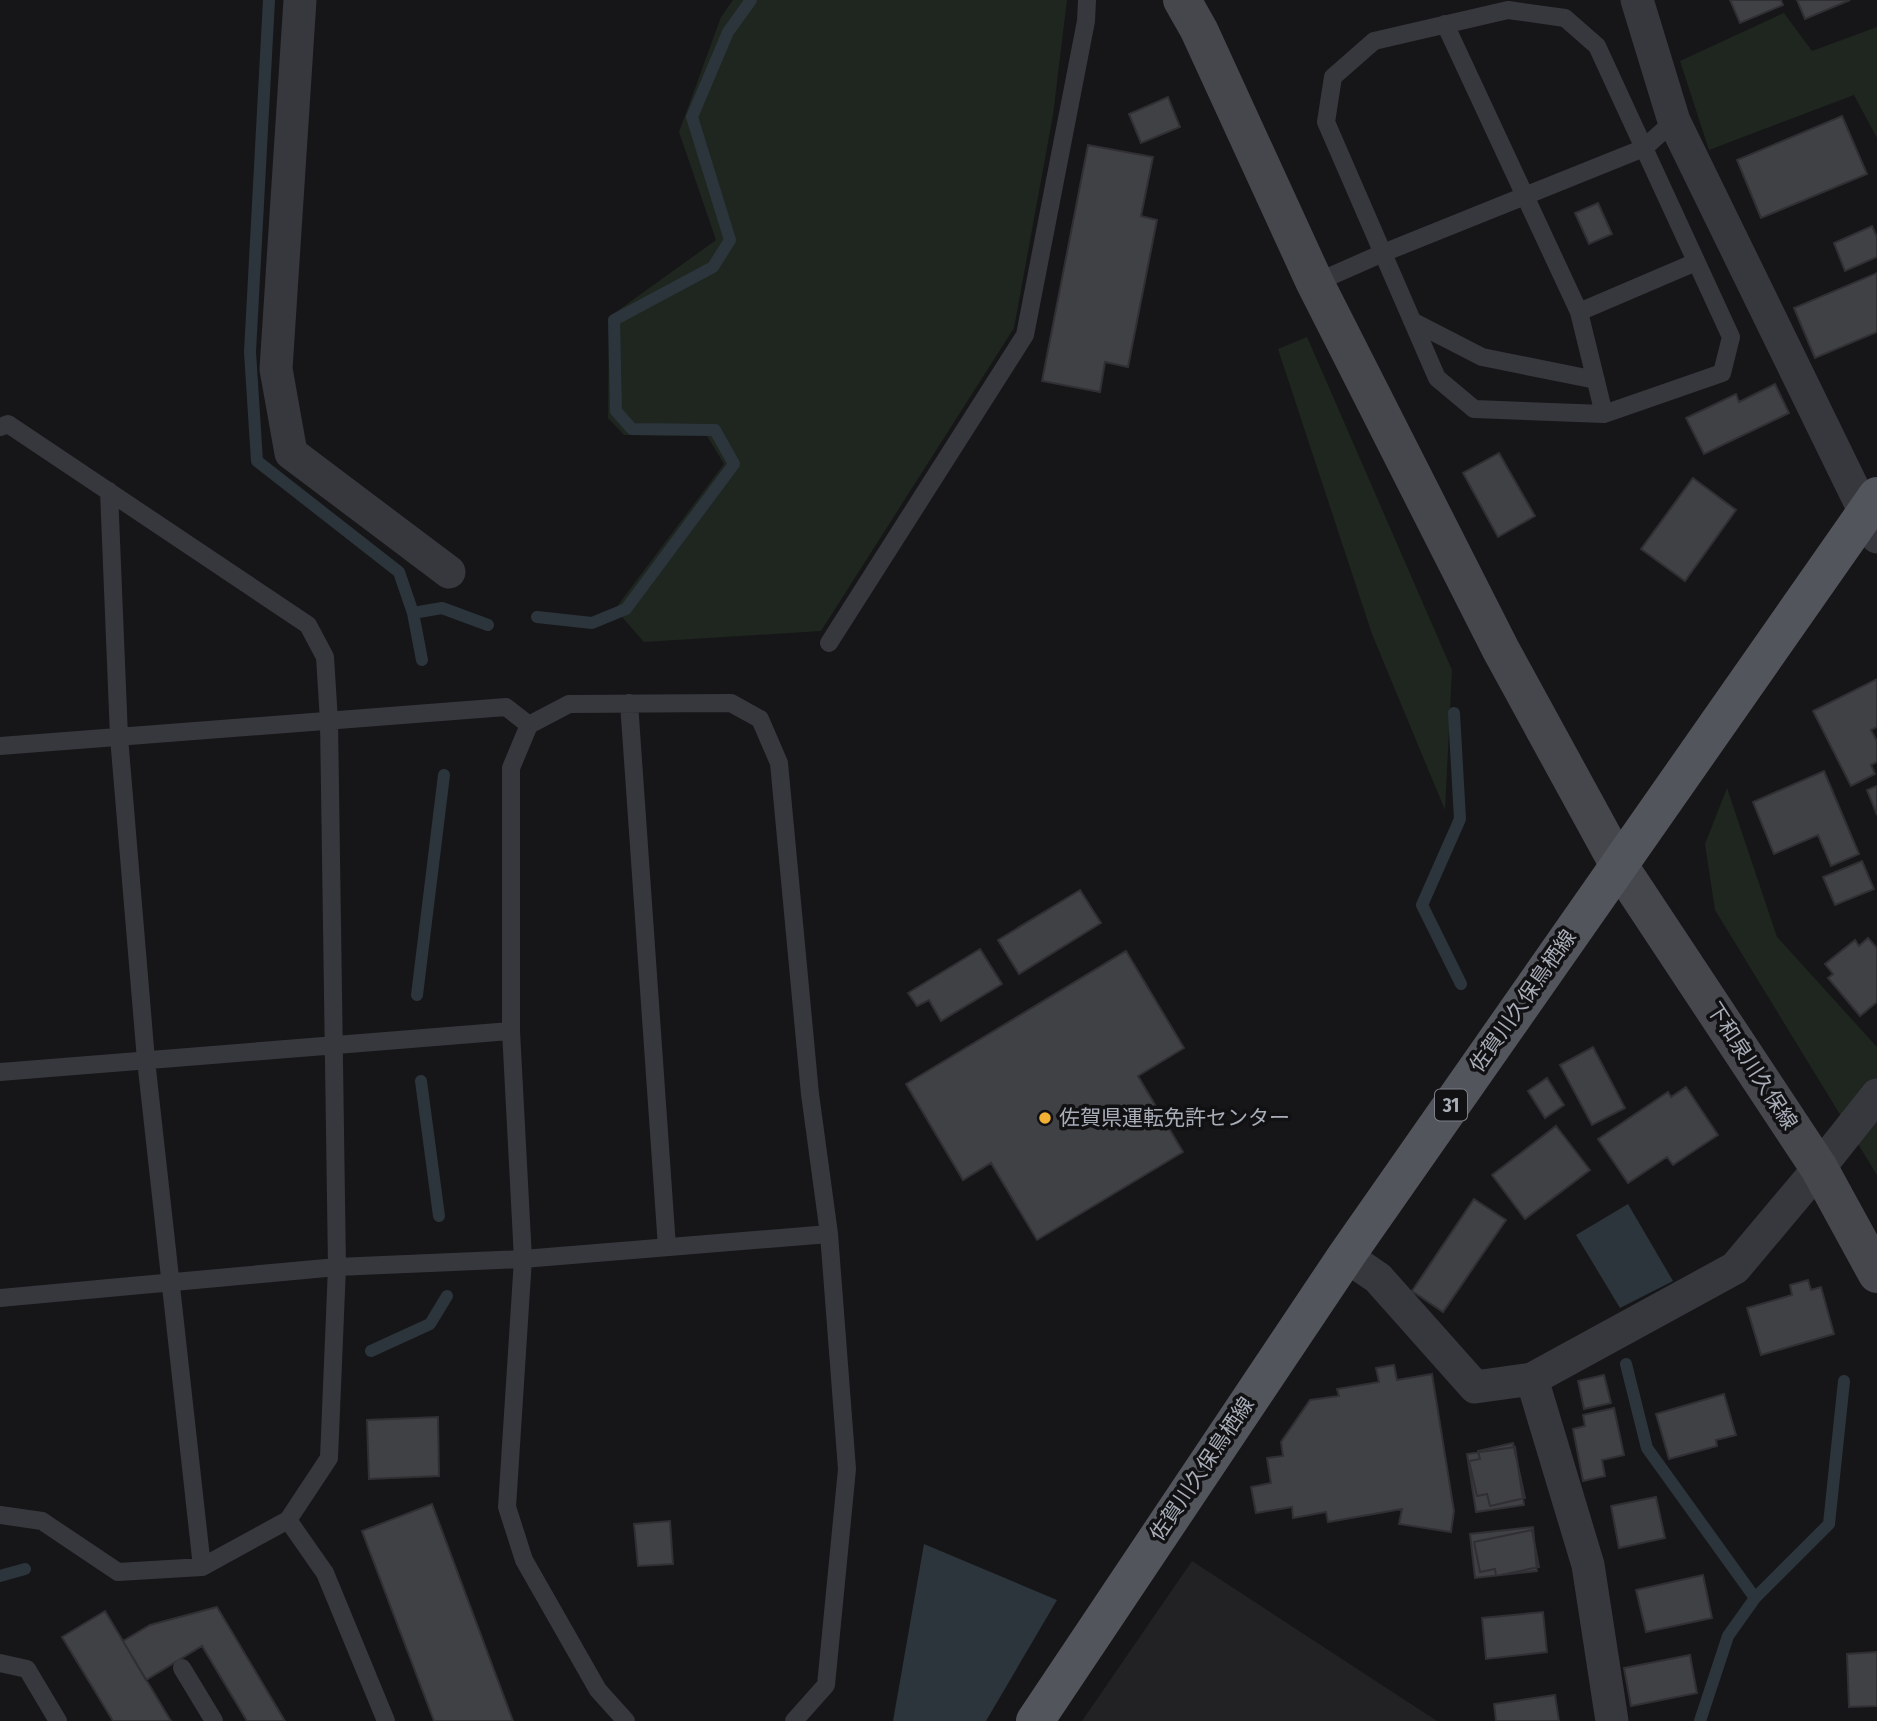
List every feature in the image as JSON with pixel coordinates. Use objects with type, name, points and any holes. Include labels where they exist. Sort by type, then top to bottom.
[{"type":"main road","name":"佐賀川久保鳥栖線","points":[[1035,1721],[1346,1256],[1618,864],[1873,515]]},
{"type":"street","points":[[300,0],[276,369],[291,453],[449,572]]},
{"type":"street","name":"下和泉川久保線","points":[[1182,0],[1199,30],[1314,283],[1501,650],[1618,864],[1819,1168],[1877,1274]]},
{"type":"street","points":[[1637,0],[1674,121],[1873,515]]},
{"type":"street","points":[[1346,1256],[1378,1278],[1475,1387],[1532,1379],[1735,1268],[1877,1095]]},
{"type":"street","points":[[1532,1379],[1588,1564],[1612,1721]]},
{"type":"lane","points":[[829,643],[1025,335],[1086,21],[1087,0]]},
{"type":"lane","points":[[1508,10],[1565,18],[1597,46],[1731,337],[1722,373],[1604,414],[1474,409],[1437,378],[1326,122],[1333,77],[1374,41],[1445,24],[1508,10]]},
{"type":"lane","points":[[1445,24],[1579,312],[1604,414]]},
{"type":"lane","points":[[1314,283],[1644,148],[1674,121]]},
{"type":"lane","points":[[1579,312],[1696,262]]},
{"type":"lane","points":[[1412,321],[1482,357],[1596,380]]},
{"type":"lane","points":[[0,427],[8,424],[308,625],[325,657],[329,721],[337,1267],[329,1458],[288,1520],[202,1567],[118,1572],[41,1521],[0,1515]]},
{"type":"lane","points":[[109,491],[119,737],[146,1060],[202,1567]]},
{"type":"lane","points":[[629,703],[667,1247]]},
{"type":"lane","points":[[626,1721],[598,1690],[524,1560],[507,1507],[523,1259],[511,1031],[511,768],[529,725],[569,704],[731,703],[760,719],[779,764],[810,1094],[830,1234],[847,1469],[826,1685],[794,1721]]},
{"type":"lane","points":[[0,746],[506,707],[529,725]]},
{"type":"lane","points":[[0,1072],[511,1031]]},
{"type":"lane","points":[[0,1298],[337,1267],[523,1259],[830,1234]]},
{"type":"lane","points":[[288,1520],[325,1573],[386,1721]]},
{"type":"lane","points":[[0,1663],[27,1669],[58,1721]]},
{"type":"lane","points":[[182,1668],[214,1721]]},
{"type":"shaded area","points":[[733,0],[1067,0],[1053,115],[1014,328],[821,631],[644,642],[615,609],[724,464],[707,436],[624,435],[608,418],[609,317],[716,240],[679,132],[721,17]]},
{"type":"shaded area","points":[[1784,13],[1812,51],[1877,27],[1877,138],[1854,95],[1709,150],[1680,61]]},
{"type":"shaded area","points":[[1307,337],[1452,670],[1445,810],[1372,634],[1278,349]]},
{"type":"shaded area","points":[[1727,788],[1777,937],[1877,1047],[1877,1175],[1715,910],[1705,844]]},
{"type":"shaded area","points":[[1628,1204],[1673,1281],[1620,1308],[1576,1235]]},
{"type":"shaded area","points":[[924,1544],[1057,1600],[986,1721],[893,1721]]},
{"type":"shaded area","points":[[1192,1561],[1437,1721],[1082,1721]]},
{"type":"building","points":[[1730,0],[1781,0],[1783,5],[1740,23]]},
{"type":"building","points":[[1797,0],[1850,0],[1805,19]]},
{"type":"building","points":[[1168,97],[1180,127],[1141,143],[1129,114]]},
{"type":"building","points":[[1842,116],[1867,174],[1761,218],[1737,160]]},
{"type":"building","points":[[1088,145],[1153,157],[1141,216],[1157,220],[1128,367],[1105,362],[1100,392],[1042,381]]},
{"type":"building","points":[[1598,203],[1612,234],[1589,244],[1575,213]]},
{"type":"building","points":[[1872,226],[1877,237],[1877,257],[1845,271],[1834,243]]},
{"type":"building","points":[[1877,273],[1877,332],[1815,358],[1794,308]]},
{"type":"building","points":[[1775,384],[1789,413],[1704,454],[1686,418],[1736,394],[1739,402]]},
{"type":"building","points":[[1499,453],[1535,516],[1498,537],[1463,473]]},
{"type":"building","points":[[1693,478],[1736,510],[1685,581],[1641,549]]},
{"type":"building","points":[[1877,679],[1877,727],[1871,730],[1877,741],[1877,762],[1871,765],[1875,774],[1851,786],[1813,711]]},
{"type":"building","points":[[1824,771],[1859,854],[1831,866],[1818,835],[1774,854],[1753,802]]},
{"type":"building","points":[[1877,786],[1877,815],[1867,790]]},
{"type":"building","points":[[1862,861],[1874,889],[1835,905],[1823,877]]},
{"type":"building","points":[[1080,890],[1101,923],[1019,974],[998,940]]},
{"type":"building","points":[[1868,938],[1877,948],[1877,1002],[1860,1016],[1828,978],[1833,974],[1825,964],[1855,940],[1859,946]]},
{"type":"building","points":[[980,949],[1002,984],[941,1021],[929,1000],[917,1006],[908,993]]},
{"type":"building","name":"佐賀県運転免許センター","points":[[1126,951],[1184,1048],[1138,1076],[1183,1152],[1037,1240],[991,1163],[963,1180],[906,1084]]},
{"type":"building","points":[[1593,1047],[1625,1108],[1592,1125],[1560,1065]]},
{"type":"building","points":[[1547,1078],[1564,1105],[1545,1118],[1528,1091]]},
{"type":"building","points":[[1686,1087],[1718,1135],[1673,1165],[1667,1157],[1628,1183],[1598,1139],[1668,1092],[1671,1097]]},
{"type":"building","points":[[1556,1126],[1590,1170],[1525,1219],[1492,1175]]},
{"type":"building","points":[[1474,1199],[1506,1220],[1443,1312],[1412,1291]]},
{"type":"building","points":[[1808,1280],[1811,1290],[1821,1287],[1834,1334],[1761,1355],[1747,1308],[1792,1295],[1790,1285]]},
{"type":"building","points":[[1394,1365],[1397,1380],[1432,1374],[1454,1511],[1451,1532],[1399,1524],[1402,1509],[1328,1522],[1326,1512],[1293,1518],[1292,1507],[1256,1513],[1251,1487],[1271,1483],[1267,1458],[1283,1456],[1281,1442],[1310,1400],[1339,1396],[1337,1389],[1379,1382],[1376,1368]]},
{"type":"building","points":[[1604,1375],[1611,1403],[1584,1409],[1578,1381]]},
{"type":"building","points":[[1724,1394],[1736,1435],[1716,1440],[1717,1446],[1669,1459],[1656,1414]]},
{"type":"building","points":[[1614,1408],[1624,1455],[1602,1460],[1605,1476],[1583,1481],[1573,1429],[1585,1426],[1583,1415]]},
{"type":"building","points":[[438,1417],[439,1476],[369,1479],[367,1420]]},
{"type":"building","points":[[1513,1443],[1525,1498],[1490,1506],[1487,1494],[1477,1496],[1469,1461],[1480,1459],[1478,1451]]},
{"type":"building","points":[[1515,1447],[1524,1505],[1476,1512],[1467,1454]]},
{"type":"building","points":[[1656,1497],[1665,1538],[1619,1548],[1611,1506]]},
{"type":"building","points":[[432,1504],[513,1721],[434,1721],[362,1531]]},
{"type":"building","points":[[670,1521],[673,1564],[638,1566],[634,1524]]},
{"type":"building","points":[[1533,1527],[1537,1571],[1475,1578],[1470,1534]]},
{"type":"building","points":[[1532,1530],[1539,1567],[1496,1576],[1495,1569],[1480,1572],[1474,1542]]},
{"type":"building","points":[[1703,1575],[1712,1618],[1646,1632],[1636,1590]]},
{"type":"building","points":[[217,1607],[285,1721],[247,1721],[202,1646],[146,1680],[123,1641],[150,1625]]},
{"type":"building","points":[[105,1611],[171,1721],[113,1721],[62,1637]]},
{"type":"building","points":[[1543,1612],[1547,1652],[1486,1659],[1482,1618]]},
{"type":"building","points":[[1877,1652],[1877,1706],[1849,1707],[1847,1654]]},
{"type":"building","points":[[1690,1655],[1697,1693],[1631,1706],[1624,1668]]},
{"type":"building","points":[[1555,1695],[1559,1721],[1496,1721],[1494,1704]]},
{"type":"waterway","points":[[269,0],[250,352],[257,461],[399,572],[413,613],[422,660]]},
{"type":"waterway","points":[[537,617],[592,623],[626,609],[734,464],[715,430],[632,429],[616,411],[614,320],[713,267],[730,240],[692,117],[728,32],[751,0]]},
{"type":"waterway","points":[[413,613],[442,608],[488,625]]},
{"type":"waterway","points":[[1454,713],[1460,819],[1422,905],[1461,984]]},
{"type":"waterway","points":[[417,995],[444,775]]},
{"type":"waterway","points":[[421,1081],[439,1216]]},
{"type":"waterway","points":[[371,1351],[430,1324],[447,1296]]},
{"type":"waterway","points":[[1626,1364],[1647,1448],[1755,1598]]},
{"type":"waterway","points":[[1700,1721],[1728,1636],[1755,1598],[1829,1524],[1844,1381]]},
{"type":"waterway","points":[[0,1576],[25,1569]]},
{"type":"place","name":"佐賀県運転免許センター","points":[[1045,1118]]}]
